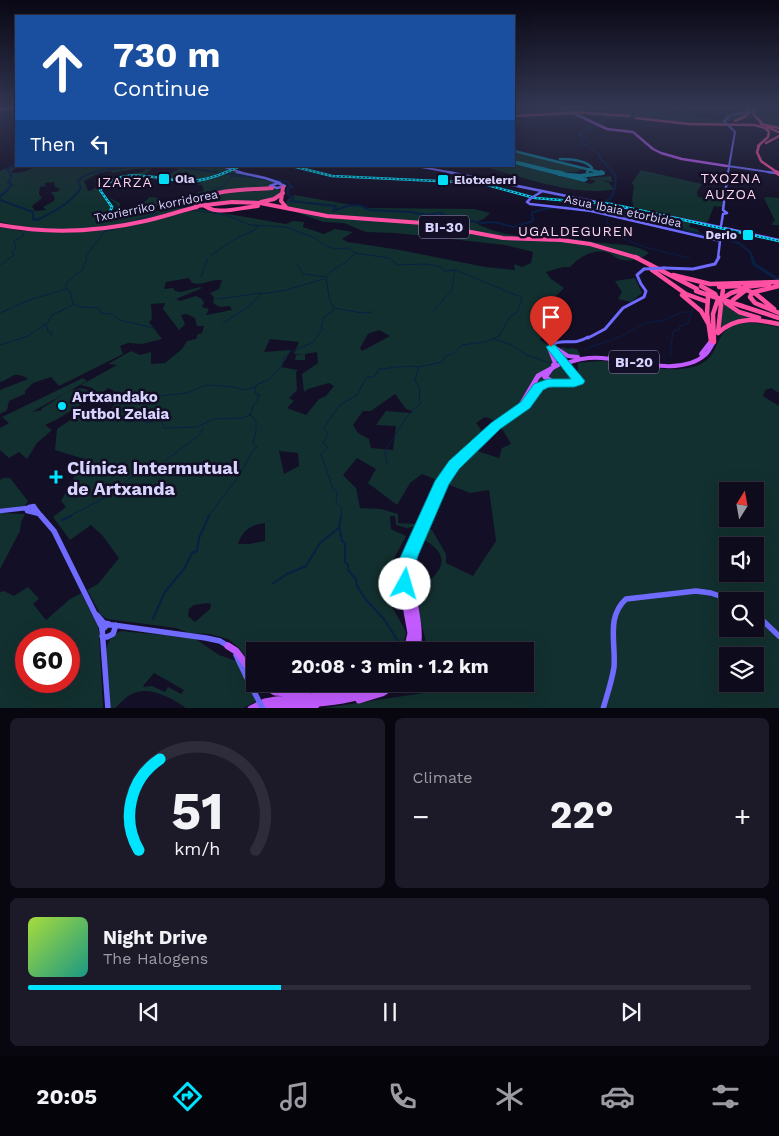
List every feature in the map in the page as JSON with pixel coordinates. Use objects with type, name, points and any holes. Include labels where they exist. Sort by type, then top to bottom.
[{"type":"highway","points":[[763,141],[758,146],[756,152],[758,158],[778,173]]},
{"type":"highway","points":[[758,146],[764,141]]},
{"type":"highway","points":[[770,141],[760,148],[760,155],[764,162],[778,173]]},
{"type":"highway","points":[[270,188],[214,193],[200,201],[202,205],[208,208],[227,210],[255,206],[273,207]]},
{"type":"highway","points":[[244,202],[270,200],[282,190]]},
{"type":"highway","points":[[282,190],[281,200],[283,204],[302,212]]},
{"type":"highway","name":"Txorierriko korridorea","points":[[0,224],[35,229],[76,229],[127,223],[206,205],[244,202],[338,217],[423,223],[507,239],[576,242],[614,250],[698,288]]},
{"type":"highway","points":[[222,204],[235,206],[227,210]]},
{"type":"highway","name":"Txorierriko korridorea","points":[[206,205],[249,204],[326,217],[422,224],[501,240],[583,244],[613,251],[742,305],[779,315]]},
{"type":"highway","name":"Txorierriko korridorea","points":[[0,224],[10,227],[48,231],[86,230],[133,223],[175,212]]},
{"type":"highway","points":[[644,265],[686,294],[707,299],[706,309],[713,342]]},
{"type":"highway","points":[[644,265],[699,282],[777,284]]},
{"type":"highway","points":[[661,276],[701,311],[709,325]]},
{"type":"highway","points":[[735,285],[777,284]]},
{"type":"highway","points":[[713,342],[714,307],[720,298],[777,284]]},
{"type":"highway","points":[[733,300],[748,290],[777,284]]},
{"type":"highway","points":[[713,291],[730,286]]},
{"type":"highway","points":[[721,288],[737,286],[748,290]]},
{"type":"highway","points":[[698,288],[716,295],[721,306],[718,333]]},
{"type":"highway","points":[[721,288],[722,298],[731,307],[748,315],[779,324]]},
{"type":"highway","points":[[748,290],[754,302],[779,315]]},
{"type":"highway","points":[[713,342],[718,333],[728,324],[735,321],[757,320],[779,324]]},
{"type":"main road","points":[[644,141],[659,152],[682,159],[729,166]]},
{"type":"main road","name":"BI-20","points":[[409,642],[411,633],[402,584],[403,566],[438,483],[446,470],[458,457],[493,425],[520,404],[542,372],[565,362],[585,357],[604,356],[659,364],[677,364],[700,355],[713,342]]},
{"type":"main road","name":"BI-20","points":[[413,642],[415,629],[405,584],[409,558],[446,475],[458,461],[500,422],[523,406],[537,380],[551,369],[565,362],[597,357],[660,366],[679,365],[700,358],[710,350],[713,342]]},
{"type":"main road","points":[[542,372],[555,362],[549,348],[551,345],[568,356],[585,357]]},
{"type":"main road","points":[[555,353],[556,351],[568,357],[565,362]]},
{"type":"main road","points":[[551,369],[545,375],[546,378],[562,383]]},
{"type":"main road","points":[[523,406],[538,387],[545,384],[562,383]]},
{"type":"main road","points":[[418,642],[420,633],[412,592],[411,570],[413,561],[448,477],[459,464],[485,441],[500,422]]},
{"type":"main road","points":[[228,646],[236,651],[246,664]]},
{"type":"main road","points":[[275,692],[334,698]]},
{"type":"main road","points":[[251,708],[276,700],[334,698],[362,692]]},
{"type":"main road","points":[[263,708],[368,695],[374,692]]},
{"type":"main road","points":[[296,708],[367,699],[384,692]]},
{"type":"main road","points":[[326,704],[334,698]]},
{"type":"street","points":[[722,227],[725,189],[734,141]]},
{"type":"street","points":[[729,166],[778,173]]},
{"type":"street","points":[[223,167],[232,171],[270,177],[277,183],[284,184],[282,190],[270,188]]},
{"type":"street","points":[[421,167],[779,240]]},
{"type":"street","points":[[270,188],[277,183]]},
{"type":"street","name":"Asua Ibaia etorbidea","points":[[542,191],[528,202],[530,204],[580,210],[720,240],[718,260],[714,265],[691,269],[644,265]]},
{"type":"street","points":[[562,383],[578,382],[578,380],[565,362],[555,353],[551,345],[561,341],[577,342],[604,330],[624,307],[643,298],[646,294],[637,274],[644,265]]},
{"type":"street","points":[[0,511],[30,510],[41,515],[54,531],[96,615],[102,633],[108,708]]},
{"type":"street","points":[[603,708],[614,663],[613,622],[620,605],[625,599],[704,591],[719,595]]},
{"type":"street","points":[[96,615],[113,627],[133,628],[220,641],[228,646],[263,708]]},
{"type":"street","points":[[764,622],[779,636]]},
{"type":"street","points":[[102,633],[109,637],[113,627]]},
{"type":"street","points":[[102,633],[113,627]]},
{"type":"green space","points":[[515,152],[583,169],[568,172],[515,160]]},
{"type":"green space","points":[[515,164],[591,184],[596,181],[590,178],[611,176],[612,182],[601,180],[609,183],[614,189],[583,191],[530,180],[485,167],[515,167]]},
{"type":"green space","points":[[15,167],[11,171],[12,173],[34,167],[168,167],[222,167],[261,176],[275,182],[269,186],[249,192],[279,189],[281,194],[265,201],[203,204],[201,201],[218,192],[200,198],[198,202],[200,205],[140,220],[88,228],[35,228],[0,222],[0,171],[7,168],[10,170],[10,168]],"holes":[[[168,167],[179,169],[163,177],[200,183],[198,185],[202,185],[204,191],[198,192],[184,205],[170,205],[161,211],[152,211],[161,202],[160,198],[150,197],[131,214],[120,215],[120,203],[108,197],[117,205],[110,219],[115,205],[101,195],[100,187],[120,177],[146,174],[151,169],[110,178],[90,191],[88,191],[84,181],[99,173],[110,171],[113,173],[135,169]],[[54,182],[55,187],[60,189],[57,192],[51,192],[55,198],[54,201],[43,207],[46,210],[35,211],[32,206],[42,198],[39,194],[40,187],[45,186],[45,183]]]},
{"type":"green space","points":[[641,170],[702,184],[697,192],[698,197],[719,200],[720,197],[723,197],[722,207],[714,206],[707,224],[634,208],[632,200],[634,185],[631,184]]},
{"type":"green space","points":[[294,195],[370,208],[474,209],[490,213],[484,219],[474,222],[509,235],[548,239],[568,238],[626,245],[649,253],[639,259],[627,261],[609,253],[592,253],[582,257],[570,267],[546,272],[550,278],[564,288],[551,301],[559,304],[561,308],[559,314],[540,314],[538,317],[539,321],[559,333],[542,336],[540,340],[561,351],[561,347],[577,349],[581,355],[562,356],[554,363],[578,375],[578,363],[604,361],[662,369],[696,366],[711,356],[724,332],[735,325],[750,323],[779,327],[779,393],[771,388],[765,390],[763,396],[779,406],[779,708],[324,708],[430,692],[534,692],[534,642],[426,642],[416,590],[439,570],[441,557],[434,547],[414,534],[416,526],[407,528],[396,525],[395,516],[390,516],[391,529],[406,536],[380,585],[406,632],[404,642],[246,642],[246,657],[238,647],[228,639],[210,634],[189,633],[176,628],[107,619],[101,615],[87,590],[98,584],[119,558],[102,535],[91,525],[70,540],[53,517],[66,507],[61,501],[84,459],[55,450],[57,429],[81,413],[95,421],[113,407],[116,401],[107,397],[114,391],[108,388],[100,395],[92,388],[81,385],[117,365],[108,364],[131,351],[140,355],[151,352],[151,364],[165,363],[182,349],[187,341],[196,339],[198,334],[202,333],[204,326],[197,326],[195,318],[187,314],[181,315],[185,324],[179,330],[163,309],[165,303],[151,304],[152,319],[149,322],[162,339],[142,344],[128,343],[120,346],[123,354],[59,386],[51,377],[33,383],[25,391],[25,394],[9,401],[7,410],[0,414],[0,390],[28,379],[16,375],[0,382],[0,227],[21,231],[85,231],[137,224],[199,209],[286,224],[293,221],[304,222],[303,227],[324,234],[335,229],[353,232],[342,239],[348,242],[485,267],[515,270],[514,264],[522,267],[531,263],[533,252],[505,245],[396,233],[366,232],[344,223],[323,222],[293,211],[286,205],[287,200]],"holes":[[[189,278],[195,284],[222,280],[219,289],[210,293],[214,297],[213,303],[220,307],[230,306],[232,310],[206,315],[209,309],[202,307],[204,303],[202,299],[196,296],[180,301],[176,299],[202,288],[181,292],[175,291],[173,288],[164,289],[166,282]],[[379,330],[390,336],[362,351],[360,348],[368,334]],[[270,339],[299,342],[294,354],[304,355],[296,355],[295,360],[305,360],[305,354],[317,352],[318,363],[302,374],[304,392],[329,383],[334,386],[326,396],[319,399],[306,415],[287,408],[294,401],[289,398],[297,390],[296,372],[298,370],[281,367],[291,350],[264,352]],[[395,394],[406,409],[412,411],[412,413],[386,411],[376,425],[396,426],[393,450],[371,448],[369,439],[358,433],[353,425],[363,411],[371,411]],[[485,417],[498,424],[511,444],[502,448],[499,458],[477,451],[489,440],[476,423]],[[279,451],[298,453],[299,466],[284,474]],[[357,458],[376,469],[368,483],[397,505],[410,483],[422,474],[470,493],[489,490],[496,541],[473,576],[446,563],[446,554],[432,530],[416,524],[398,523],[398,514],[381,509],[360,508],[356,488],[343,475]],[[265,523],[265,541],[238,544],[244,532],[255,525]],[[208,603],[211,604],[210,609],[195,622],[188,616],[189,609],[194,605]]]},
{"type":"green space","points":[[764,198],[779,198],[779,225],[772,225],[773,222],[771,222],[775,221]]},
{"type":"green space","points":[[568,201],[603,203],[658,221],[660,215],[691,223],[689,227],[697,229],[700,233],[572,206]]},
{"type":"green space","points":[[635,278],[642,293],[631,302],[618,299],[622,292],[615,281]]},
{"type":"green space","points":[[721,301],[766,321],[733,321],[721,327]]},
{"type":"green space","points":[[83,378],[87,381],[68,392],[79,388],[91,392],[90,399],[45,425],[52,430],[37,443],[27,459],[19,452],[9,458],[0,450],[0,428],[9,423],[2,417]],"holes":[[[61,396],[42,410],[32,412]]]},
{"type":"green space","points":[[10,478],[28,501],[25,506],[0,509],[0,480]]},
{"type":"green space","points":[[0,513],[25,514],[21,522],[20,531],[0,569]]},
{"type":"green space","points":[[28,587],[39,599],[33,604],[46,620],[70,599],[81,593],[98,626],[103,708],[0,708],[0,592],[4,591],[14,596]]},
{"type":"green space","points":[[121,631],[194,638],[219,655],[237,661],[246,679],[246,692],[252,692],[257,701],[243,708],[184,708],[166,696],[144,691],[130,695],[115,708],[110,708],[105,665],[108,644],[113,636]],"holes":[[[154,673],[184,690],[181,694],[168,687],[165,692],[152,686],[143,686]]]},
{"type":"waterway","points":[[582,141],[581,143],[598,153],[601,160]]},
{"type":"waterway","points":[[603,161],[616,176],[615,188]]},
{"type":"waterway","points":[[0,197],[12,185],[8,182],[12,176],[7,169],[15,165]]},
{"type":"waterway","points":[[0,200],[33,212],[33,219],[36,220],[55,211],[72,199],[81,188],[78,180],[86,175],[113,168],[132,167]]},
{"type":"waterway","points":[[180,167],[270,180]]},
{"type":"waterway","points":[[187,207],[201,195],[224,186],[231,177],[236,176]]},
{"type":"waterway","points":[[277,180],[287,182]]},
{"type":"waterway","points":[[288,183],[292,187],[288,188],[288,195],[294,198],[290,201],[336,206],[333,211],[347,206],[359,205],[370,210],[411,212],[426,215],[440,213],[464,223],[472,221],[482,223],[495,222],[513,227],[533,221],[532,213],[553,207],[590,208],[739,243],[751,253],[752,258]]},
{"type":"waterway","points":[[605,201],[611,198],[614,189]]},
{"type":"waterway","points":[[591,207],[602,203]]},
{"type":"waterway","points":[[163,211],[187,206]]},
{"type":"waterway","points":[[192,210],[226,215],[250,225],[285,227],[315,238],[324,245],[336,249],[349,248],[355,253],[389,258],[398,265],[425,264],[441,267],[444,271],[455,270]]},
{"type":"waterway","points":[[130,222],[158,213]]},
{"type":"waterway","points":[[609,216],[606,221],[611,227],[609,230],[618,236],[648,248],[690,258]]},
{"type":"waterway","points":[[211,255],[238,237],[255,230],[258,226],[256,226]]},
{"type":"waterway","points":[[0,265],[14,255],[12,252],[16,248],[14,241],[23,236],[25,230]]},
{"type":"waterway","points":[[66,289],[66,283],[84,268],[83,266],[87,260],[86,256],[105,231],[113,230]]},
{"type":"waterway","points":[[277,371],[282,366],[284,357],[292,351],[312,343],[323,328],[321,327],[324,317],[334,310],[329,298],[326,276],[354,254]]},
{"type":"waterway","points":[[752,257],[754,264],[779,280]]},
{"type":"waterway","points":[[201,277],[208,258]]},
{"type":"waterway","points":[[297,264],[303,274],[325,277]]},
{"type":"waterway","points":[[433,311],[452,290],[455,270]]},
{"type":"waterway","points":[[455,270],[518,296]]},
{"type":"waterway","points":[[289,289],[324,279]]},
{"type":"waterway","points":[[0,313],[29,300],[66,289]]},
{"type":"waterway","points":[[66,289],[70,291],[73,304],[80,307],[98,308],[101,313],[111,314]]},
{"type":"waterway","points":[[223,323],[250,306],[261,294],[288,290]]},
{"type":"waterway","points":[[218,299],[261,293]]},
{"type":"waterway","points":[[419,367],[442,362],[445,357],[454,353],[462,345],[485,342],[499,336],[510,317],[517,312],[522,298],[520,296]]},
{"type":"waterway","points":[[0,345],[28,336],[48,322],[52,315],[73,305]]},
{"type":"waterway","points":[[334,308],[362,313],[372,312]]},
{"type":"waterway","points":[[673,358],[670,355],[673,331],[679,330],[680,326],[688,323],[693,308]]},
{"type":"waterway","points":[[584,349],[620,337],[645,323],[665,320],[682,312],[690,312]]},
{"type":"waterway","points":[[113,314],[119,320],[154,328]]},
{"type":"waterway","points":[[44,325],[47,326],[48,332],[52,333],[50,337]]},
{"type":"waterway","points":[[494,339],[512,345],[525,354],[552,364]]},
{"type":"waterway","points":[[341,517],[342,508],[336,502],[337,492],[333,489],[321,454],[328,447],[323,443],[328,435],[324,427],[340,405],[357,395],[366,378],[375,376],[379,369],[404,366],[419,367]]},
{"type":"waterway","points":[[387,464],[385,451],[408,415],[421,403],[419,401],[420,389],[415,380],[419,367]]},
{"type":"waterway","points":[[250,415],[254,404],[258,401],[257,397],[260,395],[255,393],[256,385],[270,379],[275,372]]},
{"type":"waterway","points":[[144,398],[187,393],[206,385],[234,387],[245,390],[254,387]]},
{"type":"waterway","points":[[127,422],[140,420],[148,423],[157,419],[162,422],[164,428],[197,427],[213,419],[242,418],[250,415]]},
{"type":"waterway","points":[[208,517],[236,480],[257,447],[253,443],[256,432],[256,420],[250,415]]},
{"type":"waterway","points":[[68,517],[110,495],[131,477],[156,468],[198,436],[204,428]]},
{"type":"waterway","points":[[62,520],[71,516]]},
{"type":"waterway","points":[[153,619],[165,592],[184,569],[192,553],[197,551],[199,538],[209,516]]},
{"type":"waterway","points":[[339,528],[341,516]]},
{"type":"waterway","points":[[272,584],[287,574],[306,566],[320,543],[339,528]]},
{"type":"waterway","points":[[339,528],[342,541],[345,543],[345,562],[348,565],[348,570],[356,579],[357,586],[367,601],[384,619],[398,642]]},
{"type":"taxiway","points":[[515,151],[590,170]]},
{"type":"taxiway","points":[[560,159],[586,163],[592,168],[590,170]]},
{"type":"taxiway","points":[[539,169],[562,173],[556,172]]},
{"type":"taxiway","points":[[590,170],[603,173]]},
{"type":"taxiway","points":[[559,174],[580,176],[603,173]]},
{"type":"runway","points":[[515,162],[584,180]]},
{"type":"railway","points":[[108,216],[112,207],[100,190],[120,177],[143,176],[192,181],[211,178],[238,167]]},
{"type":"railway","points":[[296,167],[332,176],[480,183],[535,198],[611,204],[779,241]]},
{"type":"place","name":"Ola","points":[[164,179]]},
{"type":"place","name":"Elotxelerri","points":[[443,180]]},
{"type":"place","name":"Derio","points":[[748,235]]},
{"type":"place","name":"Artxandako Futbol Zelaia","points":[[62,406]]},
{"type":"place","name":"Clínica Intermutual de Artxanda","points":[[56,477]]},
{"type":"district","name":"IZARZA","points":[[125,182]]},
{"type":"district","name":"TXOZNA AUZOA","points":[[731,186]]},
{"type":"district","name":"UGALDEGUREN","points":[[576,231]]},
{"type":"route","points":[[405,584],[406,566],[409,558],[448,472],[500,422],[526,405],[538,387],[548,383],[576,383],[579,381],[551,347]]}]
